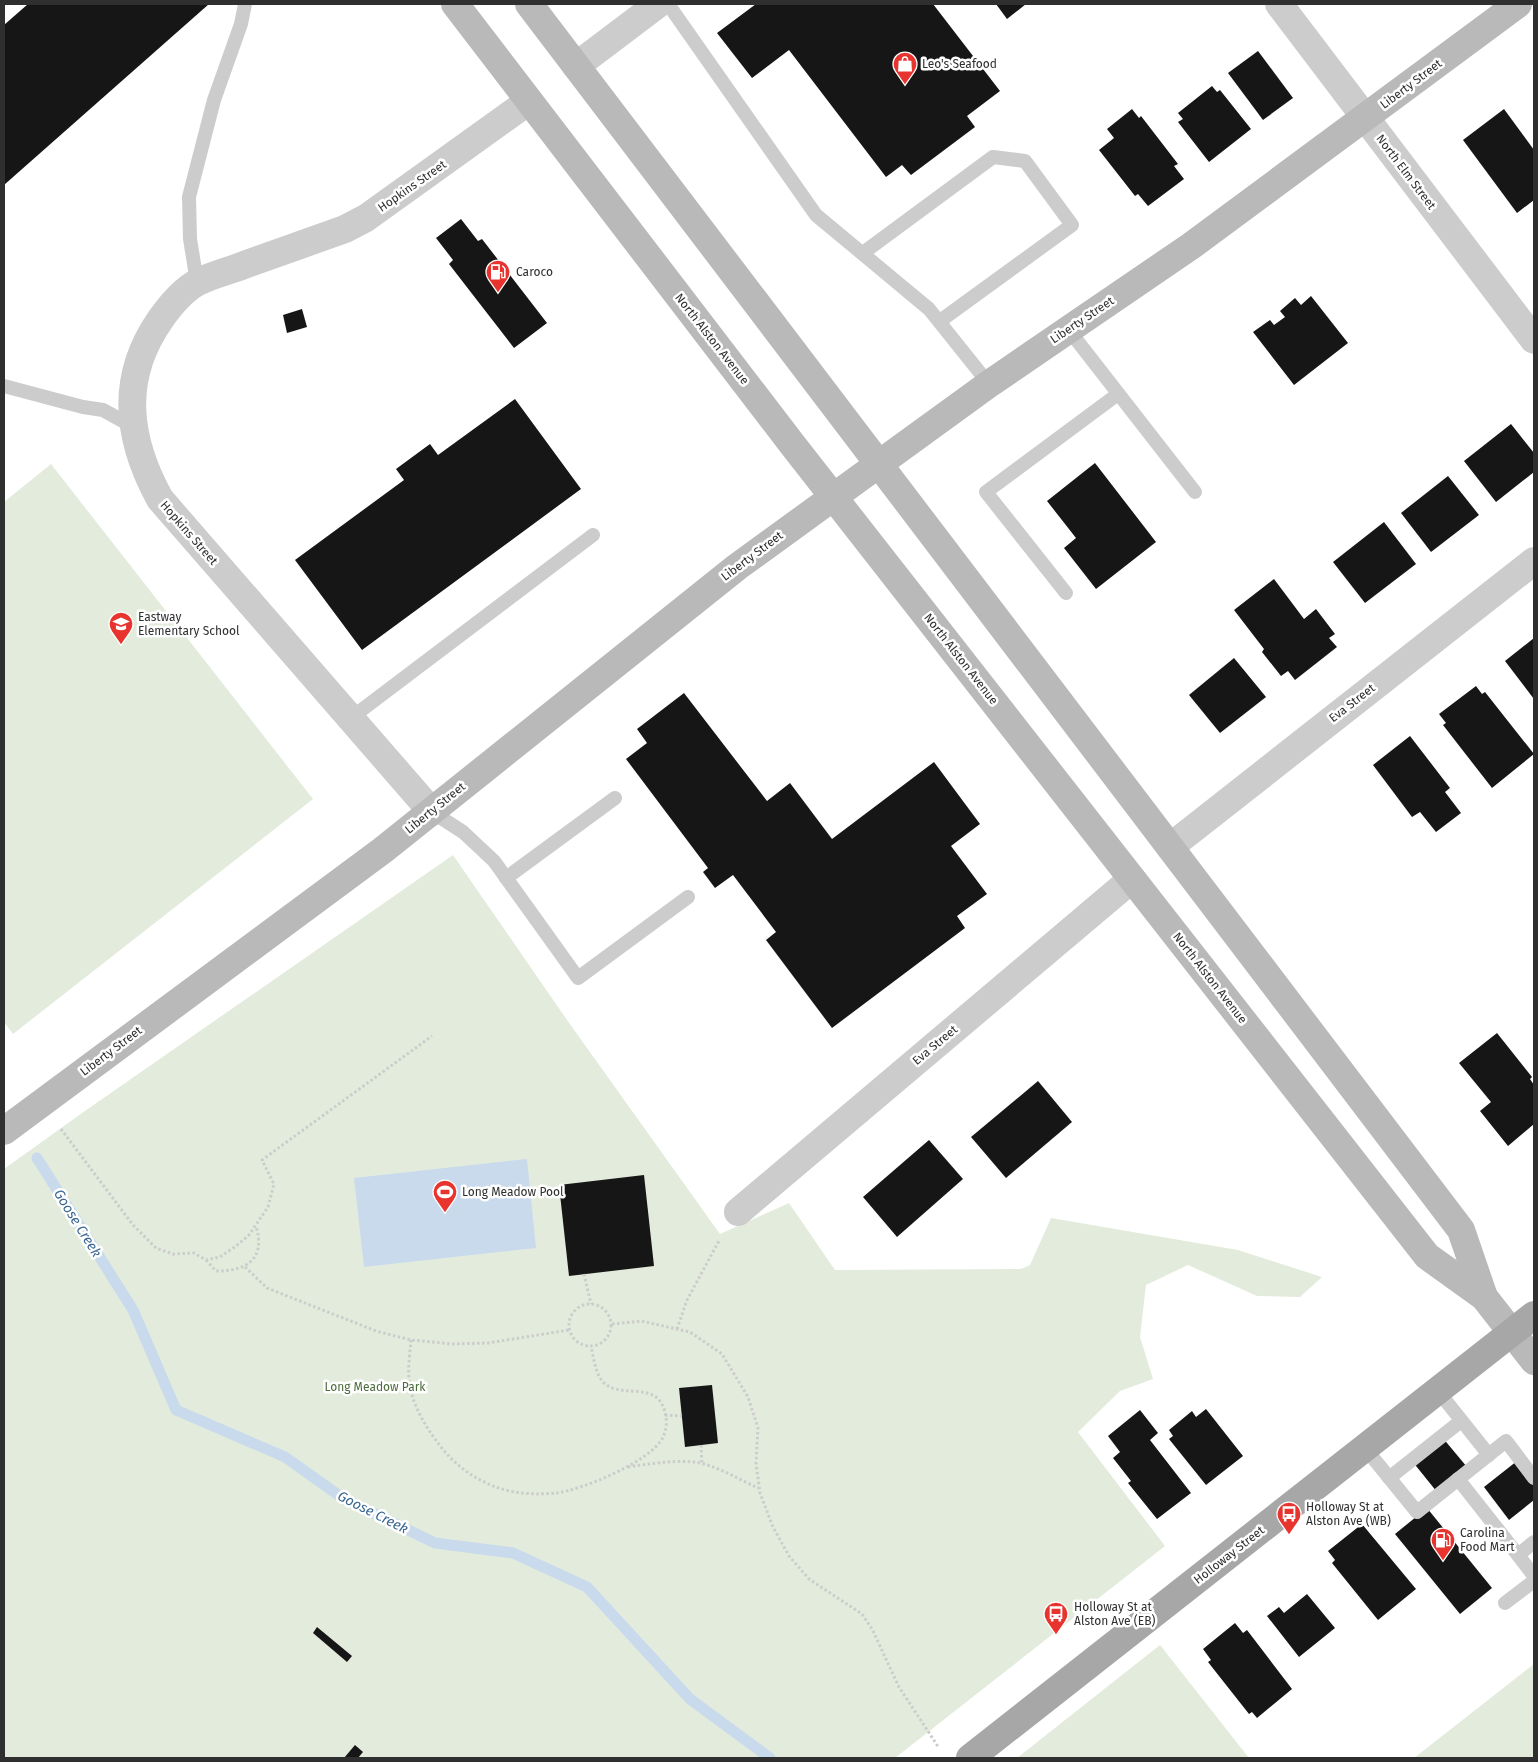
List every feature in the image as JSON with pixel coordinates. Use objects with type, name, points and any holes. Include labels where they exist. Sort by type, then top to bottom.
[{"type":"main road","name":"North Alston Avenue","points":[[455,4],[834,496],[1427,1256],[1484,1296],[1534,1362]]},
{"type":"main road","name":"North Alston Avenue","points":[[529,4],[1461,1230],[1484,1296]]},
{"type":"main road","name":"Liberty Street","points":[[4,1131],[375,856],[694,600],[989,384],[1191,246],[1518,4]]},
{"type":"main road","name":"Holloway Street","points":[[970,1758],[1534,1315]]},
{"type":"street","points":[[576,66],[658,4]]},
{"type":"street","name":"North Elm Street","points":[[1278,4],[1534,340]]},
{"type":"street","name":"Hopkins Street","points":[[432,812],[160,500],[148,478],[132,426],[132,390],[142,354],[152,332],[169,307],[197,282],[345,228],[366,218],[529,101]]},
{"type":"street","name":"Eva Street","points":[[1170,847],[1534,561]]},
{"type":"street","name":"Eva Street","points":[[738,1212],[1132,878]]},
{"type":"lane","points":[[197,282],[190,239],[189,196],[214,100],[241,24],[245,4]]},
{"type":"lane","points":[[668,4],[816,215],[919,299],[940,321],[989,384]]},
{"type":"lane","points":[[864,253],[993,157],[1025,161],[1072,225],[940,321]]},
{"type":"lane","points":[[1068,329],[1194,492]]},
{"type":"lane","points":[[4,386],[83,407],[103,410],[132,426]]},
{"type":"lane","points":[[1066,593],[986,492],[1118,394]]},
{"type":"lane","points":[[351,718],[593,535]]},
{"type":"lane","points":[[506,878],[615,798]]},
{"type":"lane","points":[[432,812],[463,832],[494,861],[578,978],[688,897]]},
{"type":"lane","points":[[1438,1391],[1489,1455]]},
{"type":"lane","points":[[1389,1478],[1461,1421]]},
{"type":"lane","points":[[1365,1448],[1417,1512],[1506,1442],[1534,1478]]},
{"type":"lane","points":[[1458,1479],[1534,1576]]},
{"type":"lane","points":[[1518,1555],[1534,1542]]},
{"type":"lane","points":[[1505,1603],[1534,1580]]},
{"type":"path","points":[[206,1260],[220,1257],[250,1235],[268,1207],[274,1184],[262,1160],[432,1036]]},
{"type":"path","points":[[60,1128],[133,1225],[156,1248],[172,1254],[194,1253],[206,1260],[216,1271],[231,1271],[244,1267],[258,1253],[260,1239],[256,1225]]},
{"type":"path","points":[[677,1329],[688,1300],[704,1268],[738,1212]]},
{"type":"path","points":[[244,1267],[267,1288],[376,1331],[411,1340],[452,1344],[488,1343],[569,1330]]},
{"type":"path","points":[[584,1274],[591,1304]]},
{"type":"path","points":[[591,1304],[603,1308],[612,1324],[605,1340],[591,1346],[580,1344],[573,1339],[569,1330],[571,1315],[576,1309],[591,1304]]},
{"type":"path","points":[[612,1324],[641,1321],[690,1332],[722,1354],[748,1397],[758,1428],[756,1463],[759,1488],[773,1527],[790,1556],[809,1579],[862,1614],[872,1629],[899,1687],[942,1751]]},
{"type":"path","points":[[411,1340],[409,1383],[415,1406],[444,1452],[459,1466],[478,1479],[498,1488],[529,1493],[558,1493],[590,1484],[646,1455],[662,1440],[666,1427],[666,1415],[660,1404],[643,1391],[612,1389],[602,1381],[597,1372],[591,1346]]},
{"type":"path","points":[[666,1415],[682,1416]]},
{"type":"path","points":[[701,1445],[702,1465]]},
{"type":"path","points":[[624,1467],[694,1462],[722,1471],[759,1488]]},
{"type":"green space","points":[[51,464],[313,799],[13,1034],[4,1022],[4,502]]},
{"type":"green space","name":"Long Meadow Park","points":[[453,855],[567,1020],[720,1234],[789,1203],[835,1270],[1021,1269],[1030,1265],[1051,1218],[1238,1250],[1322,1277],[1300,1297],[1257,1296],[1188,1265],[1146,1285],[1140,1337],[1153,1379],[1120,1391],[1078,1432],[1165,1546],[895,1758],[4,1758],[4,1169]]},
{"type":"green space","points":[[1160,1645],[1249,1758],[1017,1758]]},
{"type":"green space","points":[[1534,1664],[1534,1758],[1414,1758]]},
{"type":"water","name":"Long Meadow Pool","points":[[527,1159],[536,1248],[364,1267],[354,1178]]},
{"type":"building","points":[[28,4],[209,4],[4,185],[4,25]]},
{"type":"building","name":"Leo's Seafood","points":[[756,4],[933,4],[1000,91],[967,116],[975,127],[911,175],[902,165],[886,177],[789,50],[752,78],[717,33]]},
{"type":"building","points":[[996,4],[1026,4],[1007,19]]},
{"type":"building","points":[[1258,51],[1293,98],[1263,120],[1228,73]]},
{"type":"building","points":[[1212,86],[1217,92],[1220,90],[1251,129],[1209,162],[1178,122],[1183,119],[1178,113]]},
{"type":"building","points":[[1132,109],[1139,118],[1141,116],[1178,164],[1174,166],[1184,179],[1148,206],[1138,194],[1135,196],[1099,150],[1114,138],[1107,129]]},
{"type":"building","points":[[1504,109],[1534,150],[1534,200],[1517,213],[1463,140]]},
{"type":"building","name":"Caroco","points":[[461,219],[478,241],[482,239],[547,323],[514,348],[449,264],[453,260],[436,238]]},
{"type":"building","points":[[1311,296],[1348,343],[1294,385],[1253,332],[1270,320],[1274,325],[1285,317],[1280,311],[1295,298],[1301,305]]},
{"type":"building","points":[[302,309],[307,327],[287,333],[283,315]]},
{"type":"building","points":[[515,399],[581,489],[362,650],[295,560],[404,480],[396,469],[430,444],[438,455]]},
{"type":"building","points":[[1511,424],[1534,453],[1534,472],[1496,502],[1464,461]]},
{"type":"building","points":[[1095,463],[1156,542],[1096,589],[1064,548],[1076,538],[1047,501]]},
{"type":"building","points":[[1448,476],[1479,515],[1431,552],[1401,513]]},
{"type":"building","points":[[1384,522],[1416,564],[1365,603],[1333,562]]},
{"type":"building","points":[[1274,579],[1304,619],[1316,609],[1335,634],[1329,638],[1337,647],[1295,680],[1288,671],[1281,676],[1262,652],[1264,649],[1234,610]]},
{"type":"building","points":[[1534,638],[1534,699],[1505,661]]},
{"type":"building","points":[[1234,658],[1266,697],[1220,733],[1189,695]]},
{"type":"building","points":[[1476,686],[1482,694],[1485,692],[1534,754],[1492,788],[1443,725],[1446,723],[1439,714]]},
{"type":"building","points":[[684,693],[767,801],[790,783],[832,839],[934,762],[980,824],[951,846],[987,894],[957,916],[965,928],[832,1028],[766,940],[776,932],[733,875],[715,888],[703,872],[708,868],[626,759],[647,743],[637,729]]},
{"type":"building","points":[[1410,736],[1450,788],[1445,792],[1461,813],[1436,832],[1420,812],[1412,817],[1373,765]]},
{"type":"building","points":[[1497,1033],[1532,1077],[1530,1079],[1534,1085],[1534,1124],[1508,1146],[1480,1111],[1491,1102],[1459,1063]]},
{"type":"building","points":[[1038,1081],[1072,1122],[1006,1178],[971,1137]]},
{"type":"building","points":[[929,1140],[963,1179],[897,1237],[863,1197]]},
{"type":"building","points":[[644,1175],[654,1266],[569,1276],[559,1185]]},
{"type":"building","points":[[712,1385],[718,1443],[685,1447],[679,1388]]},
{"type":"building","points":[[1206,1409],[1243,1456],[1206,1485],[1169,1439],[1173,1436],[1169,1430],[1192,1411],[1196,1417]]},
{"type":"building","points":[[1140,1410],[1158,1433],[1150,1440],[1191,1493],[1157,1519],[1128,1483],[1131,1481],[1113,1458],[1120,1452],[1108,1436]]},
{"type":"building","points":[[1442,1437],[1467,1467],[1437,1492],[1412,1461]]},
{"type":"building","points":[[1517,1461],[1534,1484],[1534,1500],[1509,1520],[1484,1487]]},
{"type":"building","name":"Carolina Food Mart","points":[[1427,1508],[1492,1588],[1460,1614],[1395,1534]]},
{"type":"building","points":[[1362,1524],[1416,1589],[1378,1620],[1332,1563],[1335,1560],[1328,1551]]},
{"type":"building","points":[[1307,1594],[1335,1628],[1299,1657],[1267,1616],[1279,1607],[1284,1613]]},
{"type":"building","points":[[1235,1623],[1243,1633],[1247,1630],[1292,1689],[1257,1718],[1252,1712],[1249,1714],[1208,1662],[1211,1660],[1203,1649]]},
{"type":"building","points":[[317,1627],[352,1656],[347,1662],[313,1633]]},
{"type":"building","points":[[355,1745],[363,1752],[358,1758],[344,1758]]},
{"type":"waterway","name":"Goose Creek","points":[[37,1158],[133,1310],[176,1410],[285,1457],[344,1499],[435,1543],[513,1553],[587,1587],[690,1699],[770,1758]]},
{"type":"place","name":"Leo's Seafood","points":[[905,85]]},
{"type":"place","name":"Caroco","points":[[498,293]]},
{"type":"place","name":"Eastway Elementary School","points":[[121,645]]},
{"type":"place","name":"Long Meadow Pool","points":[[445,1213]]},
{"type":"place","name":"Holloway St at Alston Ave (WB)","points":[[1289,1535]]},
{"type":"place","name":"Carolina Food Mart","points":[[1443,1561]]},
{"type":"place","name":"Holloway St at Alston Ave (EB)","points":[[1056,1635]]}]
